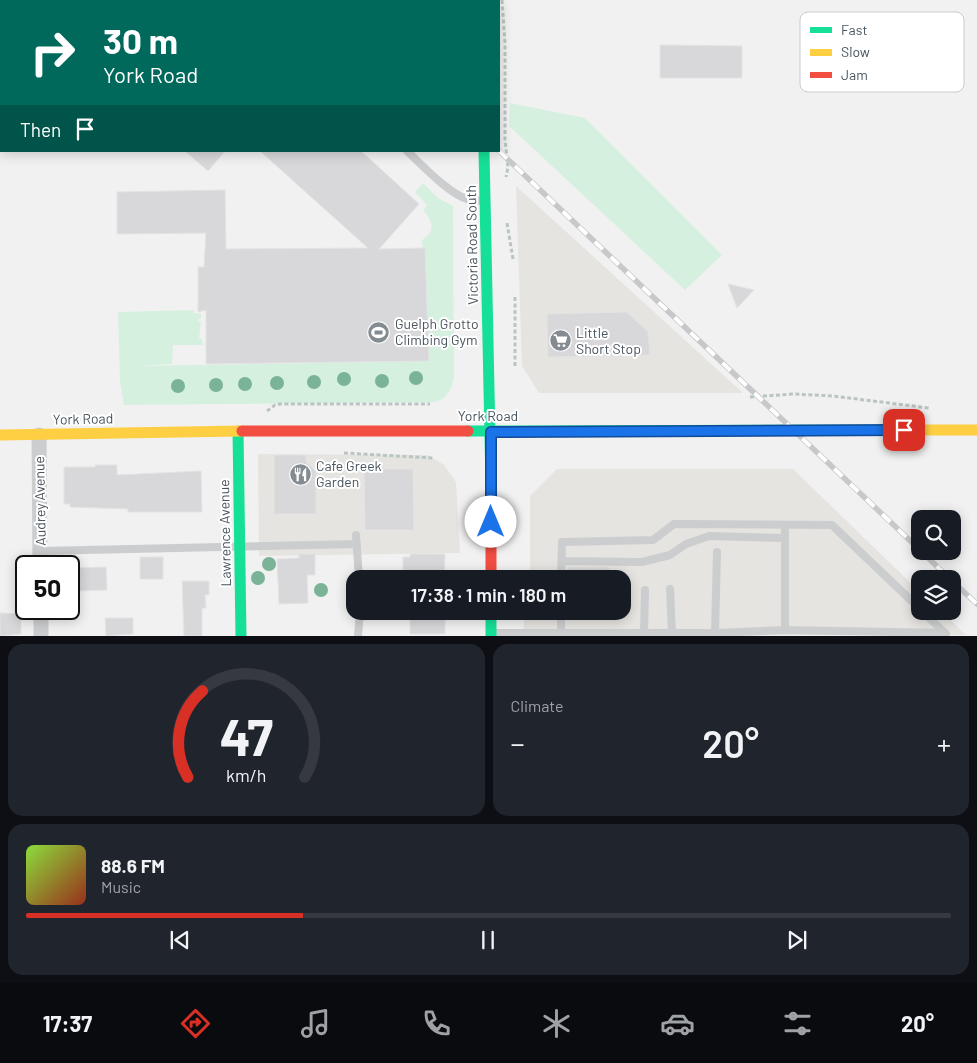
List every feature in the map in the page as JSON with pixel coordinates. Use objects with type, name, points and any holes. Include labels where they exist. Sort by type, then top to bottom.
[{"type":"main road","name":"Victoria Road South","points":[[484,152],[491,432],[491,570]]},
{"type":"main road","name":"York Road","points":[[0,435],[238,431],[977,430]]},
{"type":"main road","name":"Lawrence Avenue","points":[[238,431],[241,636]]},
{"type":"main road","points":[[491,620],[491,634]]},
{"type":"street","name":"Audrey Avenue","points":[[39,435],[40,555]]},
{"type":"street","points":[[41,620],[41,636]]},
{"type":"lane","points":[[408,152],[456,193],[467,199],[486,201]]},
{"type":"lane","points":[[562,570],[562,542],[653,540],[674,524],[832,525],[911,600]]},
{"type":"lane","points":[[784,525],[785,630]]},
{"type":"lane","points":[[562,561],[588,560],[613,562],[648,560],[670,555],[686,544],[709,536],[785,538]]},
{"type":"lane","points":[[80,555],[124,551],[356,540],[358,570]]},
{"type":"lane","points":[[715,633],[717,552]]},
{"type":"lane","points":[[670,589],[672,633]]},
{"type":"lane","points":[[644,633],[645,590]]},
{"type":"lane","points":[[358,636],[359,620]]},
{"type":"lane","points":[[561,620],[561,633]]},
{"type":"lane","points":[[931,620],[946,634]]},
{"type":"lane","points":[[491,634],[715,633],[785,630],[946,634]]},
{"type":"path","points":[[502,0],[505,43],[505,139],[508,167],[505,182]]},
{"type":"path","points":[[506,220],[513,259]]},
{"type":"path","points":[[515,296],[515,366]]},
{"type":"path","points":[[750,397],[793,394],[833,396],[931,408]]},
{"type":"path","points":[[275,405],[430,404]]},
{"type":"shaded area","points":[[516,186],[743,393],[539,393],[522,366]]},
{"type":"shaded area","points":[[258,454],[428,455],[444,465],[456,482],[460,553],[259,556]]},
{"type":"shaded area","points":[[557,469],[793,469],[911,583],[911,620],[950,620],[966,635],[522,636],[525,620],[631,620],[631,570],[530,570],[530,496]]},
{"type":"green space","points":[[510,103],[585,118],[722,255],[685,290],[509,126]]},
{"type":"green space","points":[[423,183],[438,198],[453,206],[454,377],[452,386],[443,399],[435,402],[124,405],[120,382],[118,312],[194,310],[194,313],[201,314],[201,319],[198,319],[201,322],[199,338],[202,339],[203,345],[173,345],[172,364],[138,366],[428,361],[425,248],[423,248],[422,240],[429,233],[432,226],[423,210],[427,205],[415,192]]},
{"type":"building","points":[[660,45],[742,46],[742,78],[660,78]]},
{"type":"building","points":[[186,152],[224,152],[208,171]]},
{"type":"building","points":[[261,152],[362,152],[419,204],[379,249],[425,248],[429,361],[206,364],[206,310],[198,312],[198,267],[204,267],[206,233],[117,234],[117,192],[225,190],[226,249],[368,248]]},
{"type":"building","points":[[728,284],[754,290],[737,308]]},
{"type":"building","points":[[627,312],[648,332],[650,355],[548,357],[547,314]]},
{"type":"building","points":[[274,455],[306,455],[306,462],[316,471],[316,514],[274,514]]},
{"type":"building","points":[[95,465],[117,465],[117,475],[201,471],[202,512],[128,512],[128,509],[70,507],[70,504],[64,504],[64,467],[95,467]]},
{"type":"building","points":[[364,469],[413,469],[414,530],[365,530]]},
{"type":"building","points":[[299,554],[315,554],[315,575],[307,575],[308,603],[279,604],[277,559],[299,558]]},
{"type":"building","points":[[410,554],[445,554],[444,570],[403,570],[403,557],[410,557]]},
{"type":"building","points":[[140,557],[163,557],[163,579],[140,579]]},
{"type":"building","points":[[106,567],[107,590],[80,591],[80,568]]},
{"type":"building","points":[[567,567],[608,567],[611,570],[567,570]]},
{"type":"building","points":[[182,581],[209,581],[209,595],[205,595],[206,608],[202,608],[202,636],[184,636]]},
{"type":"building","points":[[0,613],[15,614],[15,620],[21,620],[21,634],[0,636]]},
{"type":"building","points":[[105,618],[133,618],[133,634],[106,636]]},
{"type":"building","points":[[410,620],[445,620],[445,634],[410,634]]},
{"type":"railway","points":[[500,152],[911,541]]},
{"type":"railway","points":[[930,560],[941,570]]},
{"type":"railway","points":[[961,589],[977,604]]},
{"type":"traffic: fast","points":[[484,152],[491,485]]},
{"type":"traffic: fast","points":[[468,431],[906,430]]},
{"type":"traffic: fast","points":[[238,431],[241,636]]},
{"type":"traffic: fast","points":[[491,620],[491,636]]},
{"type":"traffic: slow","points":[[906,430],[977,430]]},
{"type":"traffic: slow","points":[[0,435],[242,431]]},
{"type":"traffic: jam","points":[[242,431],[468,431]]},
{"type":"traffic: jam","points":[[491,485],[491,570]]},
{"type":"place","name":"Guelph Grotto Climbing Gym","points":[[379,332]]},
{"type":"place","name":"Little Short Stop","points":[[560,341]]},
{"type":"place","name":"Cafe Greek Garden","points":[[300,474]]},
{"type":"route","points":[[491,522],[491,432],[904,430]]}]
